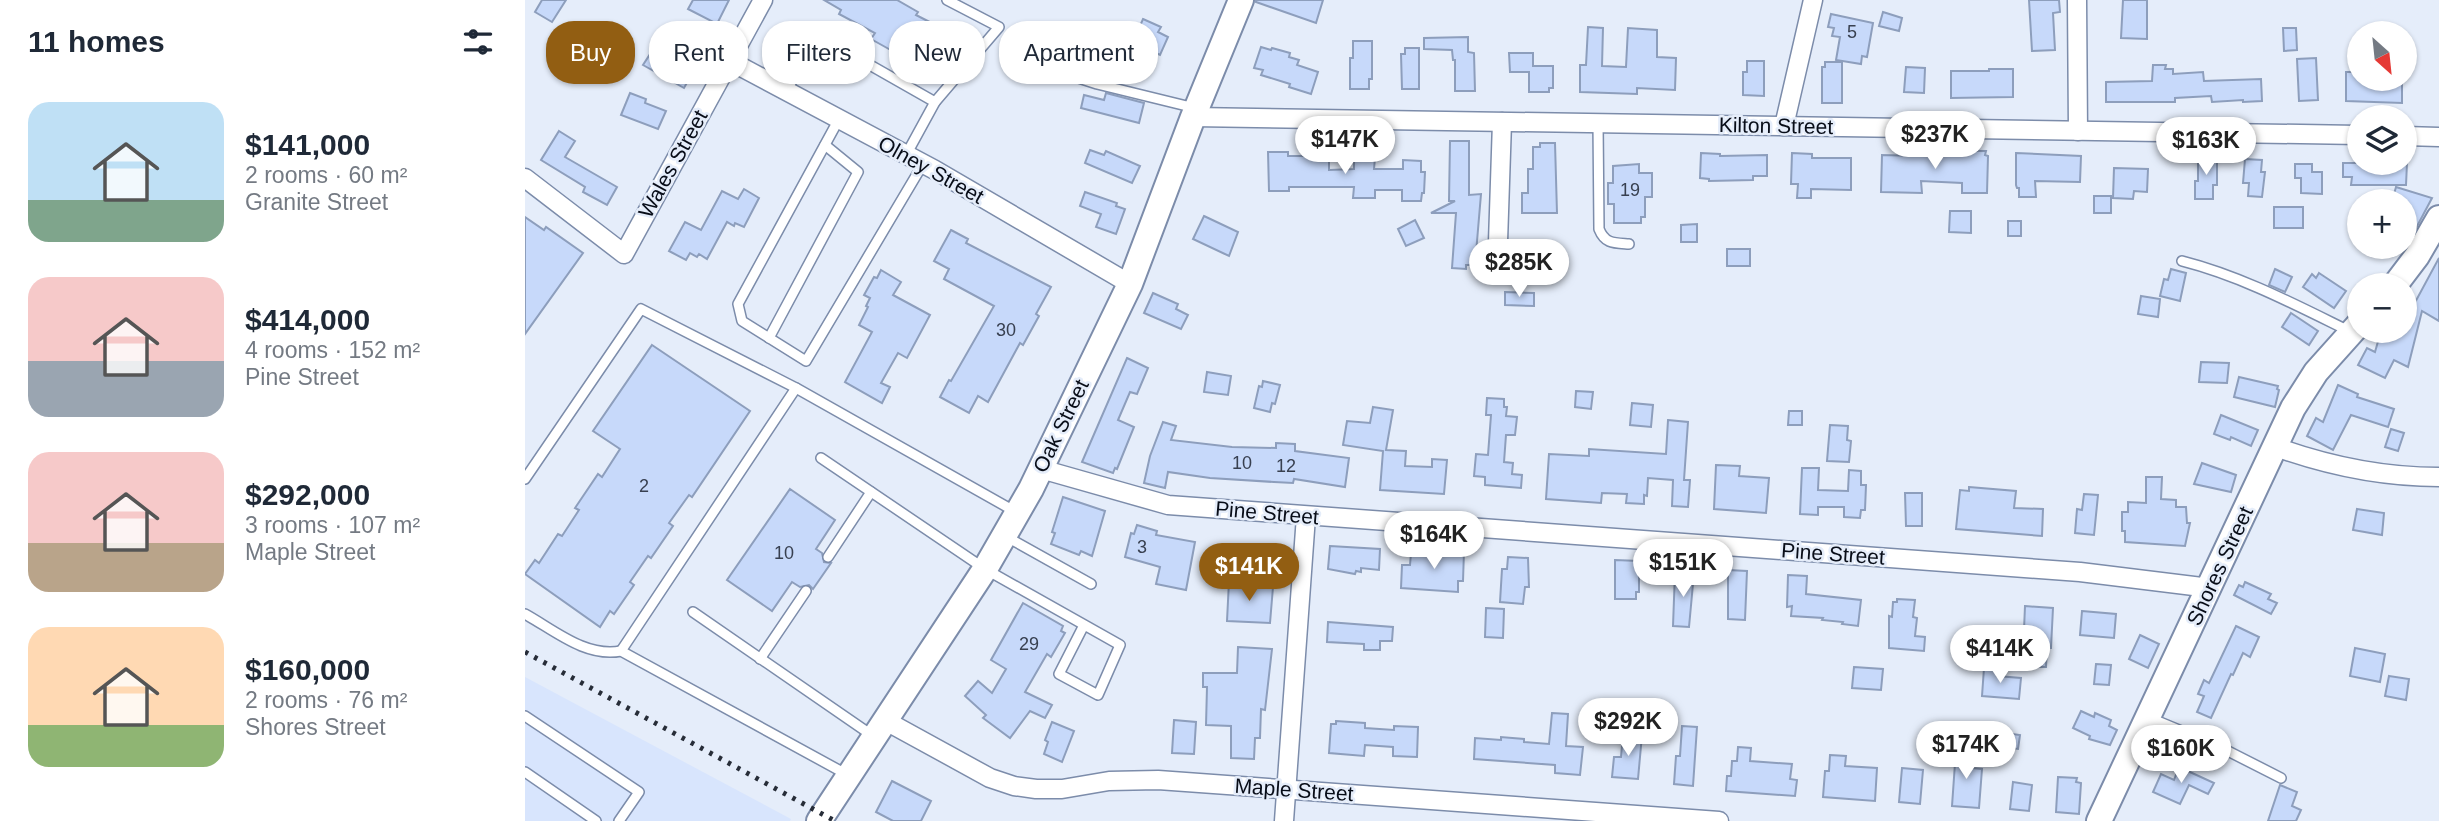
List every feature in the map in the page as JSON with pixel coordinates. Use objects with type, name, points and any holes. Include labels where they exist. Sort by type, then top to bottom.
[{"type":"street","name":"Wales Street","points":[[748,28],[763,0]]},
{"type":"street","name":"Oak Street","points":[[819,821],[985,569],[1041,469],[1130,284],[1241,0]]},
{"type":"street","points":[[1784,126],[1813,0]]},
{"type":"street","points":[[2077,0],[2078,131]]},
{"type":"street","name":"Olney Street","points":[[748,71],[923,164],[1130,284]]},
{"type":"street","name":"Wales Street","points":[[525,178],[624,254],[717,84]]},
{"type":"street","name":"Kilton Street","points":[[1195,112],[1502,122],[2347,135]]},
{"type":"street","points":[[1497,272],[1502,122]]},
{"type":"street","points":[[2417,136],[2439,136]]},
{"type":"street","points":[[2404,273],[2439,218]]},
{"type":"street","name":"Shores Street","points":[[2099,821],[2293,408],[2326,359],[2347,337]]},
{"type":"street","points":[[2276,447],[2335,465],[2407,477],[2439,477]]},
{"type":"street","name":"Pine Street","points":[[1041,469],[1168,505],[2080,572],[2210,588]]},
{"type":"street","points":[[1284,821],[1305,516]]},
{"type":"street","name":"Maple Street","points":[[880,729],[1014,786],[1062,789],[1102,782],[1139,780],[1719,821]]},
{"type":"lane","points":[[905,155],[935,102],[999,27],[947,0]]},
{"type":"lane","points":[[786,91],[801,66],[814,53],[833,44],[935,102]]},
{"type":"lane","points":[[1097,84],[1195,112]]},
{"type":"lane","points":[[839,119],[738,304],[742,321],[806,360],[923,164]]},
{"type":"lane","points":[[1598,123],[1599,229],[1608,242],[1629,244]]},
{"type":"lane","points":[[769,338],[858,172],[825,145]]},
{"type":"lane","points":[[2182,261],[2206,267],[2347,325]]},
{"type":"lane","points":[[525,479],[641,309],[796,388],[1018,513]]},
{"type":"lane","points":[[621,651],[796,388]]},
{"type":"lane","points":[[821,458],[985,569],[1084,625],[1119,645],[1098,695],[1059,674],[1084,625]]},
{"type":"lane","points":[[828,557],[871,492]]},
{"type":"lane","points":[[1005,536],[1090,584]]},
{"type":"lane","points":[[760,659],[806,591]]},
{"type":"lane","points":[[693,612],[760,659],[880,729]]},
{"type":"lane","points":[[525,614],[585,648],[602,653],[621,651],[849,776]]},
{"type":"lane","points":[[525,716],[639,792],[619,821]]},
{"type":"lane","points":[[2149,717],[2220,747],[2280,778]]},
{"type":"lane","points":[[525,772],[596,821]]},
{"type":"shaded area","points":[[525,677],[791,819],[790,821],[525,821]]},
{"type":"building","points":[[542,0],[566,0],[553,21],[535,12]]},
{"type":"building","points":[[693,0],[729,0],[718,21],[711,21],[688,9]]},
{"type":"building","points":[[824,0],[897,0],[928,21],[889,21],[889,49],[875,41],[875,21],[852,21],[839,14],[841,10]]},
{"type":"building","points":[[1256,0],[1323,0],[1316,23]]},
{"type":"building","points":[[2029,0],[2059,0],[2060,12],[2053,13],[2055,50],[2032,51]]},
{"type":"building","points":[[2123,0],[2147,0],[2147,39],[2121,38]]},
{"type":"building","points":[[1883,12],[1902,18],[1899,31],[1879,26]]},
{"type":"building","points":[[1831,14],[1873,23],[1867,57],[1862,56],[1861,64],[1836,60],[1840,37],[1832,36],[1834,28],[1828,27]]},
{"type":"building","points":[[1588,27],[1603,28],[1602,66],[1626,67],[1628,28],[1657,30],[1657,57],[1676,58],[1675,90],[1637,88],[1637,94],[1580,92],[1580,65],[1586,65]]},
{"type":"building","points":[[2283,28],[2296,28],[2297,50],[2284,51]]},
{"type":"building","points":[[1158,32],[1168,37],[1160,55],[1158,54]]},
{"type":"building","points":[[1468,37],[1468,52],[1474,53],[1475,91],[1455,91],[1455,60],[1452,50],[1424,49],[1424,38]]},
{"type":"building","points":[[1353,41],[1372,41],[1372,79],[1369,79],[1369,89],[1350,89]]},
{"type":"building","points":[[1261,47],[1290,53],[1289,57],[1299,60],[1297,65],[1318,72],[1311,94],[1261,75],[1263,70],[1254,68]]},
{"type":"building","points":[[1405,48],[1419,48],[1419,89],[1402,89],[1401,54],[1405,54]]},
{"type":"building","points":[[1509,53],[1533,53],[1533,66],[1553,66],[1553,88],[1549,88],[1549,92],[1529,92],[1529,72],[1510,72]]},
{"type":"building","points":[[649,56],[649,68],[643,65]]},
{"type":"building","points":[[2316,58],[2318,100],[2299,101],[2297,59]]},
{"type":"building","points":[[1747,61],[1764,61],[1764,96],[1743,95],[1743,72],[1747,72]]},
{"type":"building","points":[[1825,62],[1842,62],[1842,103],[1822,103],[1822,67],[1825,67]]},
{"type":"building","points":[[2153,65],[2166,65],[2165,69],[2173,69],[2173,74],[2203,72],[2204,81],[2261,79],[2262,101],[2212,102],[2211,96],[2175,98],[2175,102],[2106,102],[2106,82],[2152,81]]},
{"type":"building","points":[[1906,67],[1925,68],[1924,93],[1904,92]]},
{"type":"building","points":[[2013,69],[2013,97],[1951,98],[1951,71]]},
{"type":"building","points":[[2346,72],[2347,91],[2402,91],[2402,103],[2346,101]]},
{"type":"building","points":[[630,93],[646,99],[645,103],[666,111],[658,129],[621,115]]},
{"type":"building","points":[[1106,93],[1144,103],[1139,123],[1081,108],[1084,95],[1104,100]]},
{"type":"building","points":[[559,131],[575,141],[565,157],[617,187],[607,205],[583,192],[585,187],[541,160]]},
{"type":"building","points":[[1450,141],[1469,141],[1469,195],[1481,194],[1475,265],[1466,265],[1466,269],[1452,268],[1456,213],[1431,213],[1455,201],[1449,201]]},
{"type":"building","points":[[1540,143],[1555,143],[1557,213],[1522,213],[1522,193],[1528,193],[1528,169],[1533,169],[1533,147],[1540,147]]},
{"type":"building","points":[[1090,150],[1104,155],[1106,151],[1140,166],[1132,183],[1085,163]]},
{"type":"building","points":[[1918,150],[1986,151],[1987,193],[1962,193],[1962,183],[1921,181],[1922,193],[1881,192],[1882,155],[1918,156]]},
{"type":"building","points":[[1268,152],[1288,152],[1288,156],[1329,156],[1329,170],[1354,169],[1354,158],[1375,158],[1374,169],[1403,169],[1403,160],[1421,161],[1421,172],[1425,172],[1424,193],[1421,201],[1402,201],[1402,190],[1375,190],[1375,198],[1353,198],[1354,187],[1289,187],[1289,191],[1269,191]]},
{"type":"building","points":[[1701,153],[1720,156],[1767,155],[1767,176],[1753,176],[1753,180],[1709,181],[1700,178]]},
{"type":"building","points":[[1792,153],[1812,154],[1812,158],[1851,158],[1851,190],[1811,189],[1811,198],[1797,198],[1798,184],[1791,184]]},
{"type":"building","points":[[2016,153],[2081,156],[2080,182],[2035,181],[2036,197],[2019,197],[2019,188],[2016,185]]},
{"type":"building","points":[[2198,156],[2217,156],[2217,185],[2213,185],[2213,199],[2195,199]]},
{"type":"building","points":[[2245,159],[2262,160],[2261,172],[2265,172],[2262,197],[2248,196],[2249,183],[2243,183]]},
{"type":"building","points":[[2343,163],[2347,163],[2347,175],[2406,175],[2406,185],[2351,185],[2352,177],[2343,177]]},
{"type":"building","points":[[1639,164],[1639,173],[1652,173],[1652,197],[1645,197],[1645,217],[1641,217],[1641,223],[1614,223],[1614,204],[1608,204],[1608,183],[1613,183],[1613,166]]},
{"type":"building","points":[[2295,164],[2312,164],[2312,172],[2322,172],[2322,194],[2301,193],[2301,178],[2295,178]]},
{"type":"building","points":[[2114,168],[2148,169],[2147,192],[2134,191],[2133,199],[2113,198]]},
{"type":"building","points":[[744,189],[759,198],[744,227],[727,222],[707,259],[690,253],[686,260],[669,251],[685,222],[701,230],[722,191],[738,199]]},
{"type":"building","points":[[1085,192],[1117,203],[1116,206],[1125,209],[1116,234],[1096,227],[1101,214],[1080,206]]},
{"type":"building","points":[[2417,193],[2432,198],[2417,226]]},
{"type":"building","points":[[2094,196],[2111,196],[2111,213],[2094,213]]},
{"type":"building","points":[[2274,207],[2303,207],[2303,228],[2274,228]]},
{"type":"building","points":[[1950,211],[1971,211],[1971,233],[1949,232]]},
{"type":"building","points":[[1204,216],[1238,232],[1229,256],[1193,239]]},
{"type":"building","points":[[525,217],[544,230],[546,227],[583,253],[525,334]]},
{"type":"building","points":[[1415,220],[1424,238],[1406,246],[1398,229]]},
{"type":"building","points":[[2008,221],[2021,221],[2021,236],[2008,236]]},
{"type":"building","points":[[1697,224],[1697,242],[1681,242],[1681,225]]},
{"type":"building","points":[[951,230],[968,239],[966,243],[1051,287],[1036,314],[1039,316],[1023,345],[1020,343],[988,402],[978,396],[969,413],[940,397],[994,306],[944,279],[949,269],[934,261]]},
{"type":"building","points":[[1727,249],[1750,249],[1750,266],[1727,266]]},
{"type":"building","points":[[2439,258],[2439,321],[2422,311],[2417,331],[2417,299]]},
{"type":"building","points":[[2171,269],[2186,273],[2180,301],[2160,296],[2164,279],[2168,280]]},
{"type":"building","points":[[2275,269],[2292,277],[2285,292],[2269,285]]},
{"type":"building","points":[[881,270],[901,282],[893,295],[930,315],[907,358],[898,353],[881,383],[890,387],[882,403],[845,382],[872,332],[859,325],[870,298],[864,295]]},
{"type":"building","points":[[2319,273],[2346,291],[2334,308],[2303,287],[2312,274],[2316,278]]},
{"type":"building","points":[[1505,292],[1534,293],[1534,306],[1505,305]]},
{"type":"building","points":[[1153,293],[1178,304],[1176,309],[1188,315],[1181,329],[1144,313]]},
{"type":"building","points":[[2141,296],[2160,299],[2158,317],[2138,314]]},
{"type":"building","points":[[2291,313],[2318,331],[2309,345],[2282,327]]},
{"type":"building","points":[[2378,343],[2414,343],[2408,367],[2394,360],[2385,378],[2358,365],[2367,348],[2375,352]]},
{"type":"building","points":[[652,345],[750,411],[692,497],[689,495],[669,523],[673,526],[630,582],[634,585],[614,614],[610,611],[600,627],[525,574],[535,560],[539,563],[558,534],[562,536],[579,510],[575,508],[598,474],[602,477],[620,449],[593,431]]},
{"type":"building","points":[[1127,358],[1148,368],[1137,394],[1130,392],[1118,420],[1134,427],[1113,473],[1082,462]]},
{"type":"building","points":[[2201,362],[2229,363],[2227,383],[2199,382]]},
{"type":"building","points":[[1207,372],[1231,376],[1228,395],[1204,392]]},
{"type":"building","points":[[2239,377],[2278,386],[2275,407],[2234,397]]},
{"type":"building","points":[[1263,381],[1280,385],[1270,412],[1254,408],[1259,386],[1262,387]]},
{"type":"building","points":[[2338,385],[2358,394],[2357,397],[2394,409],[2388,427],[2351,415],[2333,450],[2307,436],[2316,418],[2323,422]]},
{"type":"building","points":[[1576,391],[1593,392],[1591,409],[1575,407]]},
{"type":"building","points":[[1487,398],[1504,399],[1506,416],[1517,417],[1515,435],[1506,435],[1504,462],[1513,463],[1512,474],[1522,475],[1521,488],[1485,485],[1485,477],[1474,476],[1476,454],[1488,455],[1491,415],[1486,415]]},
{"type":"building","points":[[1632,403],[1653,405],[1651,427],[1630,425]]},
{"type":"building","points":[[1373,407],[1393,410],[1386,450],[1406,451],[1405,466],[1432,467],[1432,459],[1447,460],[1444,494],[1380,490],[1383,451],[1343,445],[1347,421],[1370,423]]},
{"type":"building","points":[[1789,411],[1802,411],[1802,425],[1788,425]]},
{"type":"building","points":[[2221,415],[2258,430],[2251,446],[2231,437],[2230,440],[2214,434]]},
{"type":"building","points":[[1668,420],[1688,422],[1684,480],[1690,480],[1688,507],[1672,506],[1673,480],[1648,478],[1644,504],[1626,503],[1627,494],[1602,493],[1601,503],[1546,499],[1549,454],[1589,456],[1589,449],[1666,454]]},
{"type":"building","points":[[1163,422],[1176,426],[1171,440],[1232,447],[1276,448],[1276,443],[1295,444],[1295,451],[1349,458],[1345,487],[1294,479],[1293,483],[1274,482],[1168,472],[1165,488],[1144,483],[1150,456]]},
{"type":"building","points":[[1830,425],[1848,426],[1847,440],[1851,441],[1849,462],[1827,461]]},
{"type":"building","points":[[2391,429],[2404,433],[2398,451],[2385,447]]},
{"type":"building","points":[[2202,463],[2236,475],[2231,492],[2194,484]]},
{"type":"building","points":[[1716,465],[1740,466],[1739,476],[1769,478],[1766,513],[1714,509]]},
{"type":"building","points":[[1802,468],[1819,468],[1818,490],[1848,491],[1849,470],[1861,471],[1861,485],[1866,485],[1865,510],[1861,510],[1860,518],[1844,517],[1844,507],[1818,507],[1818,515],[1800,514]]},
{"type":"building","points":[[2146,477],[2162,477],[2161,499],[2176,500],[2176,507],[2186,507],[2187,523],[2190,523],[2185,546],[2125,542],[2122,512],[2128,512],[2128,502],[2146,503]]},
{"type":"building","points":[[1969,487],[2016,491],[2014,508],[2043,509],[2042,536],[1956,529],[1960,490],[1969,491]]},
{"type":"building","points":[[790,489],[835,520],[816,549],[822,553],[824,562],[831,563],[813,589],[809,585],[800,587],[792,582],[772,611],[727,580]]},
{"type":"building","points":[[1905,493],[1922,493],[1922,526],[1906,526]]},
{"type":"building","points":[[2084,494],[2098,495],[2094,535],[2075,533],[2077,509],[2082,510]]},
{"type":"building","points":[[1063,497],[1105,511],[1092,556],[1081,551],[1079,555],[1051,544]]},
{"type":"building","points":[[2357,509],[2384,513],[2382,535],[2353,530]]},
{"type":"building","points":[[1137,525],[1157,531],[1156,535],[1195,542],[1186,590],[1156,584],[1160,567],[1125,557],[1131,533],[1134,534]]},
{"type":"building","points":[[1330,546],[1380,549],[1379,570],[1361,568],[1361,572],[1356,571],[1355,574],[1328,569]]},
{"type":"building","points":[[1420,549],[1464,551],[1463,581],[1458,581],[1458,592],[1401,588],[1402,565],[1410,565],[1411,553],[1419,554]]},
{"type":"building","points":[[1508,557],[1528,558],[1529,587],[1525,587],[1523,604],[1500,602],[1502,569],[1507,569]]},
{"type":"building","points":[[1615,560],[1639,561],[1639,592],[1636,592],[1636,599],[1615,599]]},
{"type":"building","points":[[1728,570],[1747,571],[1745,620],[1728,619]]},
{"type":"building","points":[[1675,572],[1694,573],[1689,627],[1673,626]]},
{"type":"building","points":[[1788,575],[1807,576],[1806,594],[1861,600],[1858,626],[1822,620],[1823,618],[1791,616],[1792,606],[1787,607]]},
{"type":"building","points":[[1229,581],[1273,587],[1270,623],[1227,621]]},
{"type":"building","points":[[2245,582],[2271,594],[2268,599],[2277,603],[2271,614],[2234,595],[2239,585],[2243,587]]},
{"type":"building","points":[[1897,599],[1915,600],[1915,636],[1925,637],[1924,651],[1889,648],[1889,616],[1892,617],[1893,602],[1897,602]]},
{"type":"building","points":[[1023,603],[1063,626],[1061,631],[1065,633],[1051,657],[1047,654],[1025,692],[1052,705],[1045,718],[1030,711],[1010,738],[983,718],[986,715],[965,696],[978,681],[992,693],[1006,669],[991,660]]},
{"type":"building","points":[[2025,606],[2053,608],[2051,648],[2047,648],[2046,667],[2029,667],[2031,630],[2024,630]]},
{"type":"building","points":[[1486,608],[1504,609],[1503,638],[1485,637]]},
{"type":"building","points":[[2082,611],[2116,614],[2114,638],[2080,635]]},
{"type":"building","points":[[1328,622],[1393,627],[1392,641],[1380,641],[1380,650],[1364,650],[1364,644],[1327,642]]},
{"type":"building","points":[[2236,626],[2259,637],[2250,657],[2243,653],[2211,718],[2197,712],[2204,696],[2198,694],[2204,680],[2209,683]]},
{"type":"building","points":[[2140,635],[2159,644],[2148,668],[2129,659]]},
{"type":"building","points":[[1238,647],[1272,649],[1265,710],[1261,709],[1260,738],[1255,738],[1254,759],[1231,758],[1231,726],[1206,725],[1207,687],[1203,687],[1203,673],[1237,673]]},
{"type":"building","points":[[2355,648],[2385,654],[2380,682],[2350,676]]},
{"type":"building","points":[[2096,664],[2111,665],[2109,685],[2094,684]]},
{"type":"building","points":[[1854,667],[1883,669],[1881,690],[1852,688]]},
{"type":"building","points":[[1984,668],[1998,668],[1997,676],[2021,678],[2019,699],[1982,696]]},
{"type":"building","points":[[2389,676],[2409,679],[2406,700],[2385,696]]},
{"type":"building","points":[[2081,711],[2094,717],[2095,713],[2111,720],[2109,726],[2117,730],[2110,745],[2089,739],[2090,736],[2073,728]]},
{"type":"building","points":[[1552,713],[1568,714],[1566,746],[1583,747],[1580,775],[1555,773],[1555,765],[1474,759],[1475,738],[1501,740],[1501,737],[1549,744]]},
{"type":"building","points":[[1174,720],[1196,722],[1194,754],[1172,753]]},
{"type":"building","points":[[1336,721],[1365,723],[1365,728],[1394,730],[1394,726],[1418,727],[1417,757],[1393,756],[1393,747],[1365,745],[1364,756],[1329,753],[1331,724],[1336,724]]},
{"type":"building","points":[[1052,722],[1074,731],[1062,762],[1044,754],[1048,742],[1045,740]]},
{"type":"building","points":[[1682,726],[1697,727],[1693,786],[1674,784],[1676,756],[1680,756]]},
{"type":"building","points":[[2005,733],[2020,735],[2018,749],[2003,747]]},
{"type":"building","points":[[1623,734],[1642,735],[1638,779],[1612,777],[1614,757],[1621,757]]},
{"type":"building","points":[[1738,747],[1751,748],[1750,761],[1792,764],[1790,779],[1797,780],[1795,796],[1726,791],[1727,776],[1731,776],[1732,761],[1737,761]]},
{"type":"building","points":[[1956,749],[1975,752],[1973,768],[1982,769],[1979,808],[1952,806]]},
{"type":"building","points":[[1830,755],[1846,756],[1845,766],[1877,768],[1875,801],[1823,797],[1825,771],[1829,771]]},
{"type":"building","points":[[2179,767],[2214,783],[2208,794],[2189,785],[2180,804],[2153,792],[2161,774],[2174,780]]},
{"type":"building","points":[[1902,768],[1923,770],[1920,804],[1899,802]]},
{"type":"building","points":[[2058,777],[2077,778],[2076,782],[2081,783],[2079,814],[2056,812]]},
{"type":"building","points":[[892,781],[931,801],[921,821],[893,821],[876,812]]},
{"type":"building","points":[[2013,782],[2032,785],[2029,811],[2010,809]]},
{"type":"building","points":[[2280,785],[2297,792],[2292,806],[2301,810],[2296,821],[2268,821]]},
{"type":"railway","points":[[525,652],[835,821]]}]
